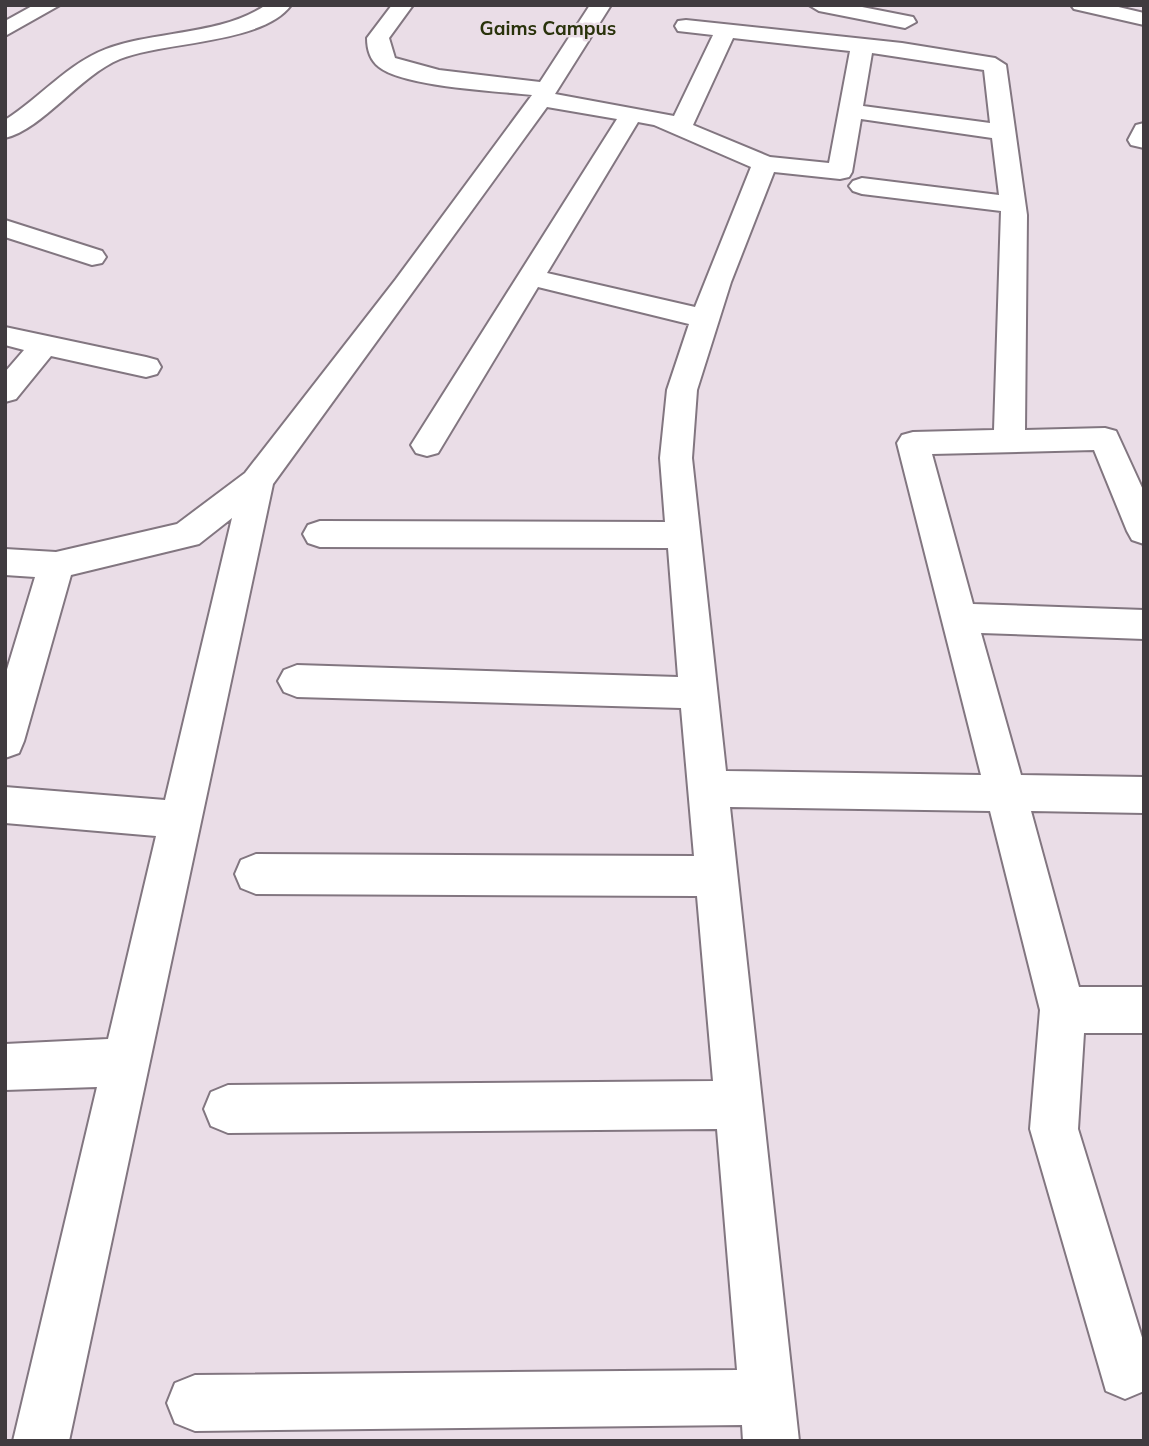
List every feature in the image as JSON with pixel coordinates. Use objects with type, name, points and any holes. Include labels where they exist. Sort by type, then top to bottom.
[{"type":"street","points":[[5,30],[50,5]]},
{"type":"street","points":[[5,131],[84,71],[109,56],[151,43],[222,31],[281,5]]},
{"type":"street","points":[[403,5],[378,38],[381,57],[390,65],[660,119],[765,164],[840,172],[862,45]]},
{"type":"street","points":[[5,562],[56,565],[187,535],[257,481],[407,285],[544,95],[601,5]]},
{"type":"street","points":[[819,5],[908,14],[902,50]]},
{"type":"street","points":[[1081,5],[1144,19]]},
{"type":"street","points":[[685,26],[902,50],[995,65],[1013,205],[1009,440]]},
{"type":"street","points":[[680,128],[726,30]]},
{"type":"street","points":[[851,111],[1003,132]]},
{"type":"street","points":[[427,444],[631,114]]},
{"type":"street","points":[[1144,130],[1140,140],[1144,141]]},
{"type":"street","points":[[195,1403],[769,1419],[676,458],[682,390],[705,319],[765,164]]},
{"type":"street","points":[[862,186],[1013,205]]},
{"type":"street","points":[[5,228],[92,257]]},
{"type":"street","points":[[530,277],[705,319]]},
{"type":"street","points":[[5,337],[146,367]]},
{"type":"street","points":[[5,392],[45,344]]},
{"type":"street","points":[[1125,1372],[1054,1129],[1063,1010],[913,443],[1105,439],[1144,531]]},
{"type":"street","points":[[41,1441],[124,1062],[183,820],[257,481]]},
{"type":"street","points":[[320,534],[683,535]]},
{"type":"street","points":[[5,741],[56,565]]},
{"type":"street","points":[[960,618],[1144,625]]},
{"type":"street","points":[[297,681],[699,693]]},
{"type":"street","points":[[709,789],[1144,795]]},
{"type":"street","points":[[5,806],[183,820]]},
{"type":"street","points":[[256,874],[717,877]]},
{"type":"street","points":[[1063,1010],[1144,1010]]},
{"type":"street","points":[[5,1067],[124,1062]]},
{"type":"street","points":[[228,1109],[739,1105]]},
{"type":"district","name":"Gaims Campus","points":[[548,28]]}]
